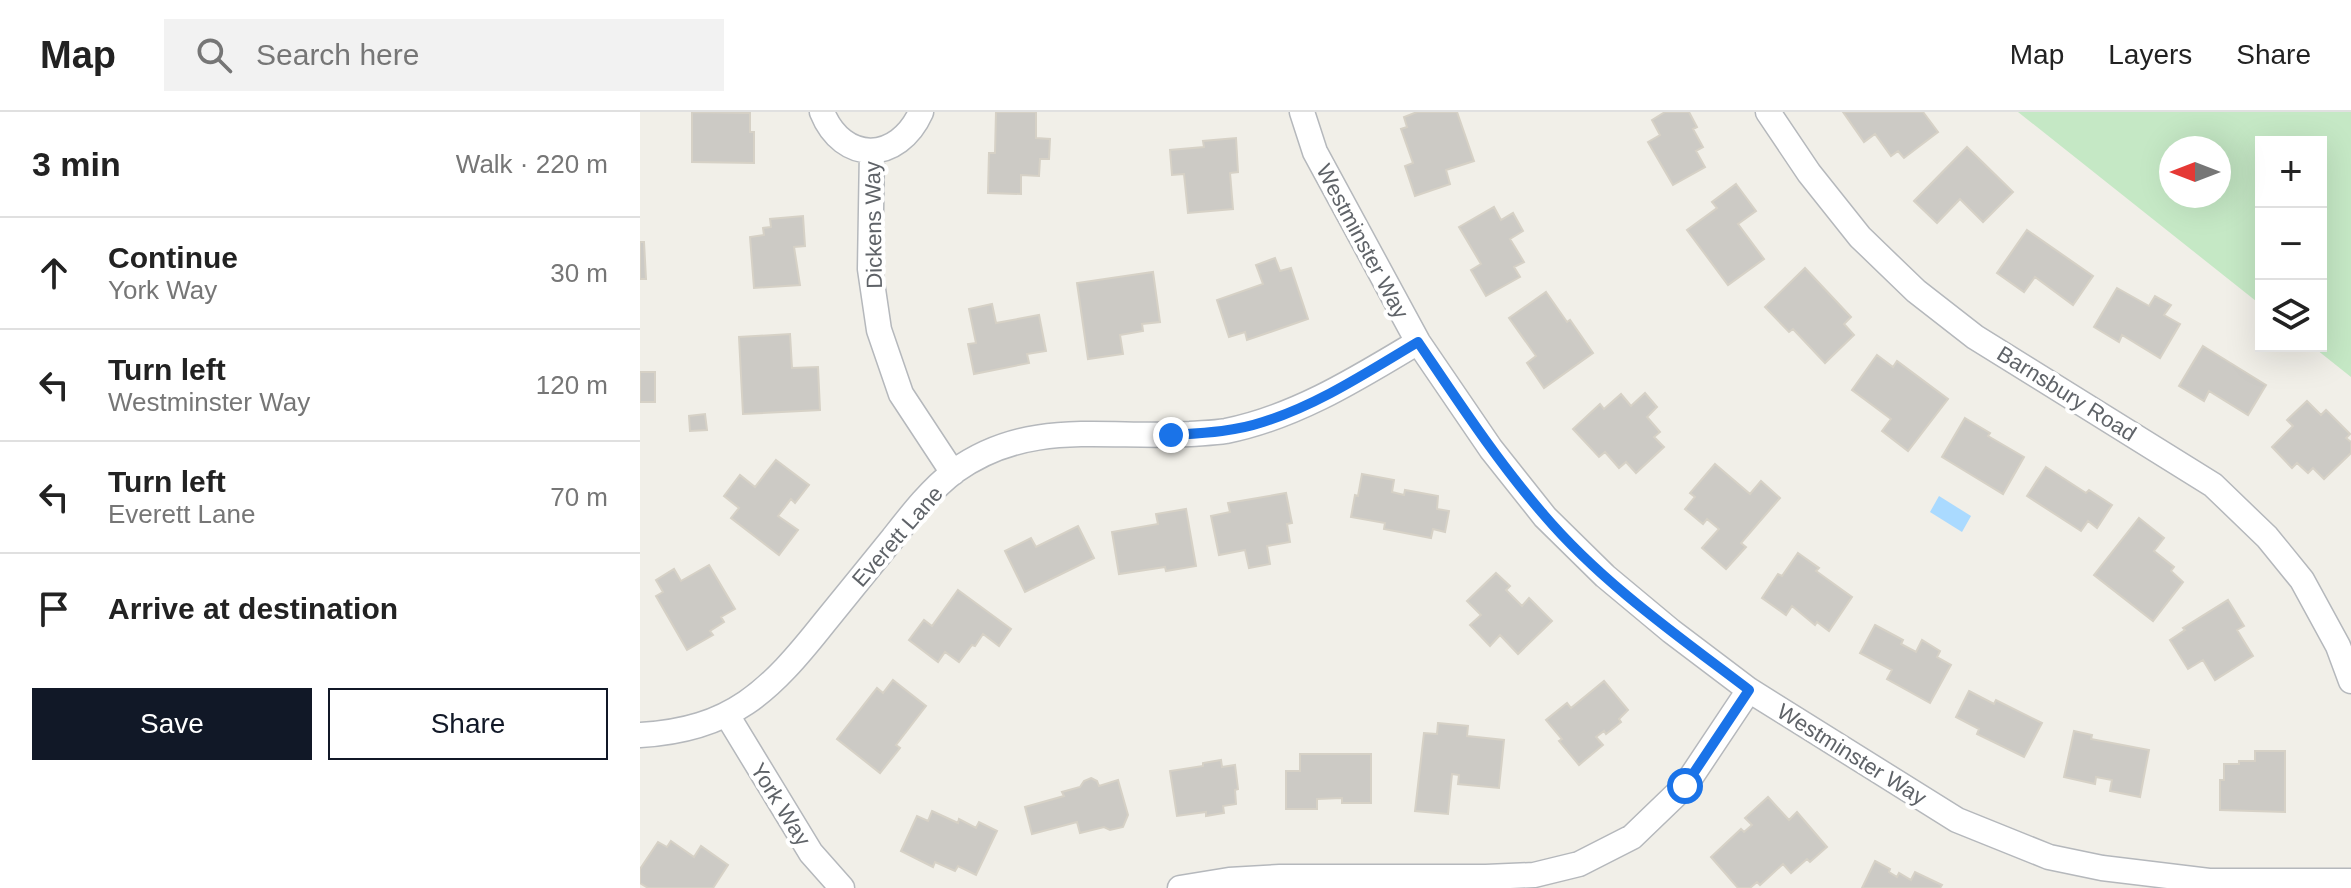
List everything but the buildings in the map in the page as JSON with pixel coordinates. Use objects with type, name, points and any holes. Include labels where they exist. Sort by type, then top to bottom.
[{"type":"street","name":"Dickens Way","points":[[822,112],[828,127],[840,140],[855,148],[872,151],[888,148],[902,140],[921,112]]},
{"type":"street","name":"Westminster Way","points":[[1302,112],[1315,152],[1418,342],[1491,449],[1545,517],[1605,576],[1749,690],[1957,820],[2049,857],[2102,868],[2209,881],[2351,881]]},
{"type":"street","name":"Barnsbury Road","points":[[1768,112],[1809,173],[1860,237],[1916,291],[1975,337],[2213,485],[2267,537],[2302,580],[2338,646],[2351,681]]},
{"type":"street","name":"Dickens Way","points":[[872,151],[870,269],[879,330],[901,394],[953,473]]},
{"type":"street","name":"Everett Lane","points":[[640,735],[696,727],[727,715],[754,698],[787,669],[912,514],[953,473],[989,450],[1032,437],[1222,432],[1263,422],[1306,405],[1418,342]]},
{"type":"street","points":[[1180,888],[1229,880],[1280,877],[1534,875],[1579,864],[1632,837],[1685,786],[1749,690]]},
{"type":"street","name":"York Way","points":[[727,715],[811,853],[842,888]]},
{"type":"green space","points":[[2018,112],[2351,112],[2351,377],[2320,352],[2327,352],[2327,136],[2255,136],[2255,300]]},
{"type":"water","points":[[1939,496],[1971,516],[1962,532],[1930,512]]},
{"type":"route","points":[[1171,435],[1222,432],[1263,422],[1306,405],[1418,342],[1491,449],[1545,517],[1605,576],[1749,690],[1685,786]]}]
